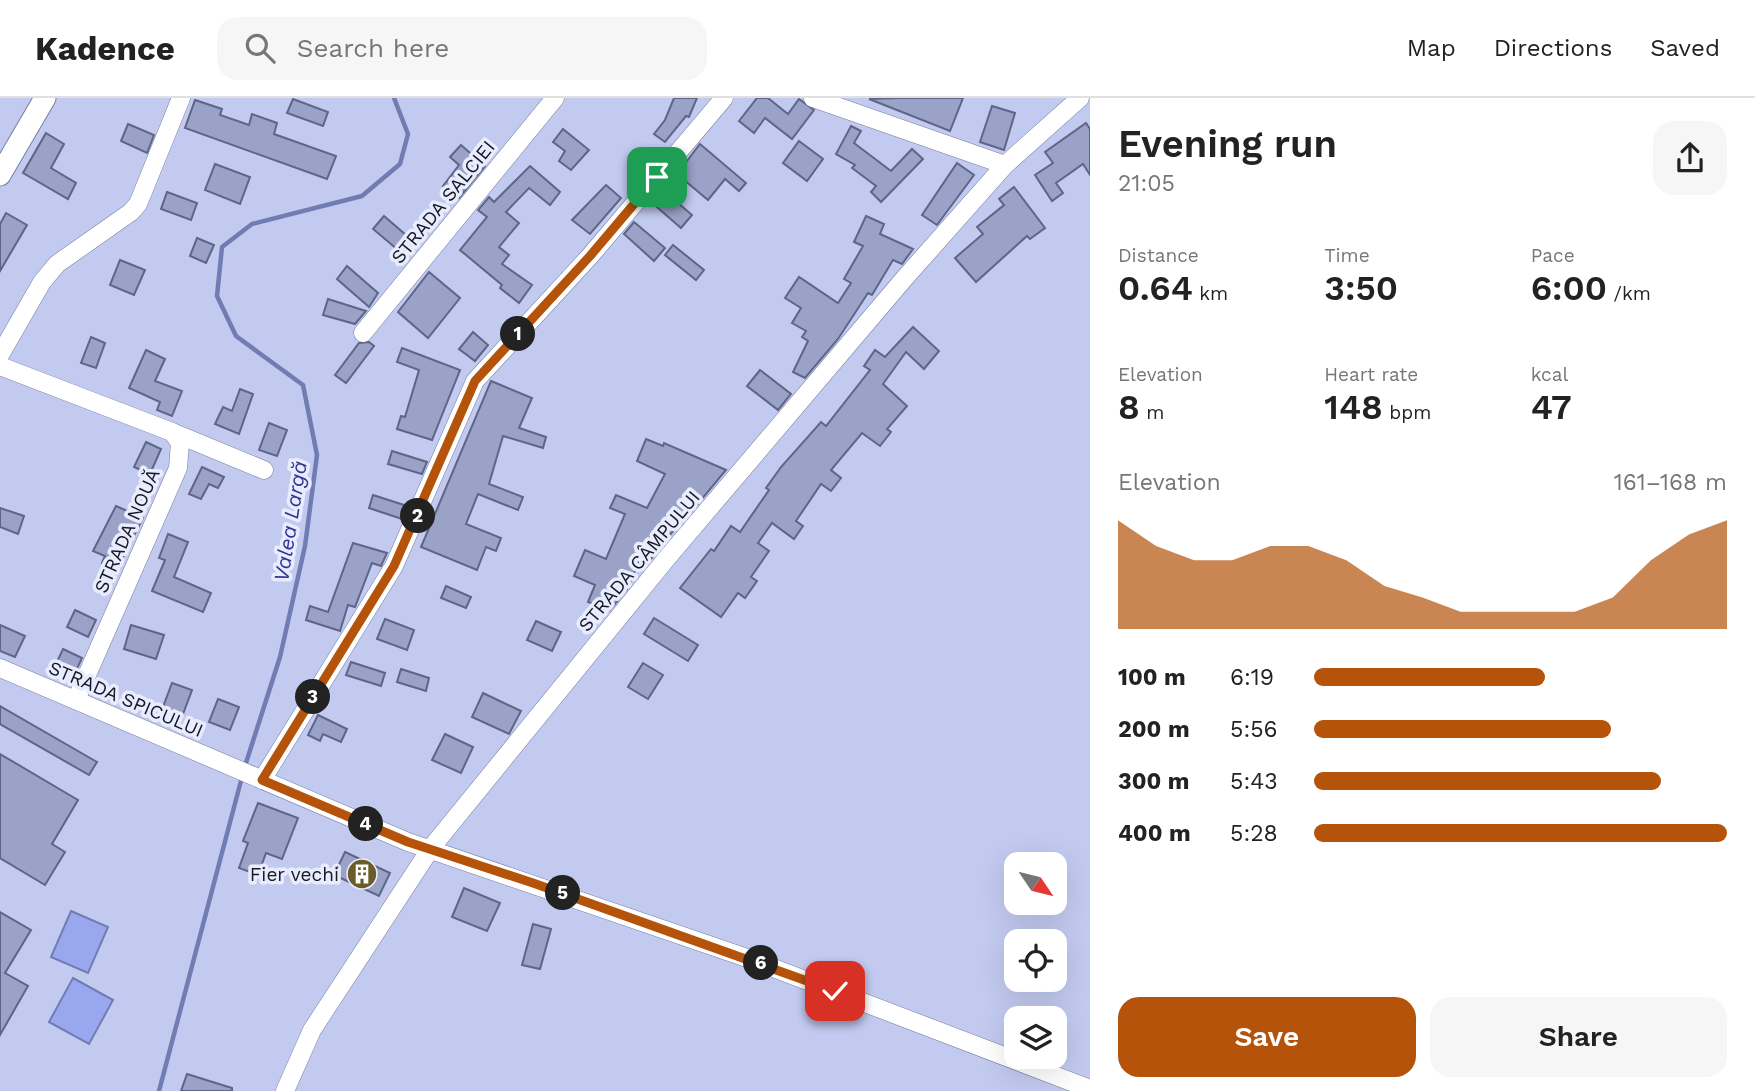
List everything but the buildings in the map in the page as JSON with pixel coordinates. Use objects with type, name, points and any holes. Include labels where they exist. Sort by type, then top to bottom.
[{"type":"main road","points":[[0,175],[45,98]]},
{"type":"street","points":[[0,355],[42,282],[57,264],[131,212],[138,204],[181,98]]},
{"type":"street","name":"STRADA SALCIEI","points":[[363,333],[555,98]]},
{"type":"street","points":[[249,775],[394,566],[475,381],[590,256],[724,98]]},
{"type":"street","points":[[813,98],[1005,165]]},
{"type":"street","name":"STRADA CÂMPULUI","points":[[285,1091],[312,1030],[431,848],[676,548],[1005,165],[1080,98]]},
{"type":"street","points":[[0,366],[264,470]]},
{"type":"street","name":"STRADA NOUĂ","points":[[76,700],[178,468],[180,443],[172,432]]},
{"type":"street","name":"STRADA SPICULUI","points":[[0,668],[408,842],[750,959],[1090,1088]]},
{"type":"water","points":[[71,911],[108,927],[88,973],[51,957]]},
{"type":"water","points":[[73,978],[113,1000],[89,1044],[49,1022]]},
{"type":"waterway","name":"Valea Largă","points":[[244,769],[280,657],[305,546],[317,455],[303,385],[236,336],[217,296],[222,247],[252,224],[362,196],[400,164],[408,134],[394,98]]},
{"type":"waterway","name":"Valea Largă","points":[[159,1091],[242,777]]},
{"type":"place","name":"Fier vechi","points":[[362,874]]},
{"type":"route","points":[[657,177],[590,256],[475,381],[394,566],[370,609],[262,780],[408,842],[533,883],[835,991]]}]
